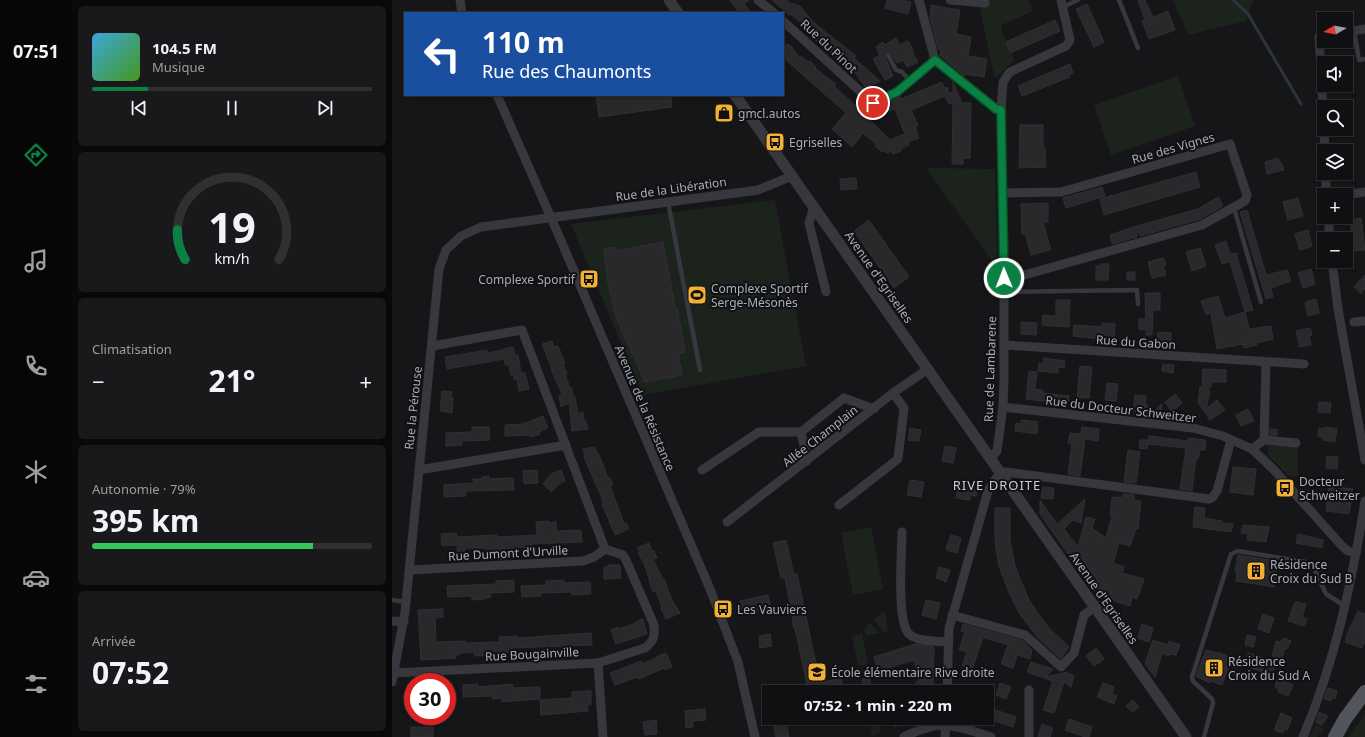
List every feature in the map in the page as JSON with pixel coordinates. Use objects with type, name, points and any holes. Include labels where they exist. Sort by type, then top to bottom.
[{"type":"main road","points":[[1335,737],[1345,719],[1365,692]]},
{"type":"main road","points":[[1325,737],[1345,719]]},
{"type":"street","points":[[460,0],[462,12]]},
{"type":"street","points":[[669,0],[677,12]]},
{"type":"street","points":[[758,0],[773,12]]},
{"type":"street","points":[[919,0],[935,60],[996,109],[1001,110]]},
{"type":"street","points":[[950,0],[986,3]]},
{"type":"street","name":"Rue de Lambarene","points":[[990,458],[997,451],[1003,407],[1004,379],[1001,110],[1003,82],[1009,73],[1066,46],[1070,40],[1062,4]]},
{"type":"street","name":"Rue du Pinot","points":[[784,22],[873,103],[897,92],[935,60]]},
{"type":"street","points":[[1353,31],[1365,29]]},
{"type":"street","points":[[1322,48],[1323,100]]},
{"type":"street","name":"Avenue de la Résistance","points":[[497,96],[551,217],[712,596],[738,662],[755,737]]},
{"type":"street","name":"Avenue d'Egriselles","points":[[736,96],[1186,737]]},
{"type":"street","name":"Rue des Vignes","points":[[1003,193],[1061,192],[1230,144],[1247,196],[1245,201],[1234,208],[1202,224],[1010,278],[1004,278]]},
{"type":"street","name":"Rue de la Libération","points":[[551,217],[758,190],[792,176]]},
{"type":"street","points":[[1353,194],[1365,192]]},
{"type":"street","points":[[814,206],[809,222],[826,292]]},
{"type":"street","name":"Rue la Pérouse","points":[[393,678],[404,622],[410,570],[439,269],[446,250],[461,236],[481,227],[551,217]]},
{"type":"street","points":[[1333,268],[1338,309],[1365,460]]},
{"type":"street","points":[[1354,322],[1365,321]]},
{"type":"street","points":[[432,346],[522,330],[605,549]]},
{"type":"street","name":"Rue du Gabon","points":[[1004,346],[1304,364]]},
{"type":"street","points":[[1264,440],[1266,362]]},
{"type":"street","name":"Allée Champlain","points":[[727,522],[893,393],[928,369]]},
{"type":"street","points":[[839,505],[898,459],[904,408],[893,393]]},
{"type":"street","points":[[702,470],[759,432],[801,432],[844,398],[874,409]]},
{"type":"street","name":"Rue du Docteur Schweitzer","points":[[1003,407],[1193,428],[1223,436],[1252,449],[1274,470],[1342,546],[1356,553]]},
{"type":"street","points":[[801,432],[807,461]]},
{"type":"street","points":[[947,685],[948,642],[952,615],[988,491],[997,477],[1006,472],[1209,499],[1212,498],[1217,491],[1231,440]]},
{"type":"street","points":[[1252,449],[1264,440],[1296,444]]},
{"type":"street","points":[[419,470],[566,445]]},
{"type":"street","points":[[1304,737],[1330,663],[1345,606],[1365,501]]},
{"type":"street","points":[[902,532],[900,593],[905,625],[909,634],[916,638],[948,642]]},
{"type":"street","name":"Rue Dumont d'Urville","points":[[410,570],[583,561],[594,557],[605,549]]},
{"type":"street","name":"Rue Bougainville","points":[[393,678],[598,663],[646,648],[652,643],[655,634],[654,625],[623,555],[605,549]]},
{"type":"street","points":[[952,615],[1025,635],[1062,667],[1074,653],[1084,615],[1095,607]]},
{"type":"street","points":[[392,621],[404,622]]},
{"type":"street","points":[[598,663],[603,737]]},
{"type":"street","points":[[1029,690],[1029,737]]},
{"type":"street","points":[[904,737],[936,725]]},
{"type":"street","points":[[945,737],[946,725]]},
{"type":"street","points":[[955,725],[990,737]]},
{"type":"lane","points":[[1062,4],[1078,0]]},
{"type":"lane","points":[[1119,0],[1138,48]]},
{"type":"lane","points":[[1353,41],[1359,60],[1365,59]]},
{"type":"lane","points":[[888,55],[896,70],[902,72],[910,81]]},
{"type":"lane","points":[[668,202],[700,370]]},
{"type":"lane","points":[[1234,208],[1261,302]]},
{"type":"lane","points":[[1004,292],[1138,290],[1138,304]]},
{"type":"lane","points":[[1204,737],[1214,703],[1212,699],[1193,681],[1192,677],[1231,554],[1238,551],[1306,562],[1313,566],[1326,594],[1345,606]]},
{"type":"lane","points":[[392,600],[406,602]]},
{"type":"shaded area","points":[[978,0],[1028,0],[1033,11],[1002,25],[1001,30],[1015,61],[995,79]]},
{"type":"shaded area","points":[[1173,0],[1253,0],[1246,21],[1188,35]]},
{"type":"shaded area","points":[[1178,76],[1195,126],[1111,155],[1094,105]]},
{"type":"shaded area","points":[[926,168],[995,169],[997,265],[993,262]]},
{"type":"shaded area","name":"Complexe Sportif Serge-Mésonès","points":[[775,200],[806,366],[643,395],[571,224]]},
{"type":"shaded area","points":[[1268,445],[1298,447],[1298,476],[1289,476],[1268,455]]},
{"type":"shaded area","points":[[871,527],[883,589],[853,595],[841,533]]},
{"type":"shaded area","points":[[882,612],[885,612],[888,632],[884,633],[874,620]]},
{"type":"shaded area","points":[[871,623],[879,633],[866,636],[864,629]]},
{"type":"shaded area","points":[[862,634],[868,664],[858,666],[852,636]]},
{"type":"shaded area","points":[[1365,715],[1365,737],[1348,737]]},
{"type":"shaded area","points":[[1316,724],[1324,729],[1317,737],[1310,737]]},
{"type":"shaded area","points":[[870,725],[880,725],[881,732],[872,736]]},
{"type":"building","points":[[730,0],[749,0],[744,4],[750,12],[738,12]]},
{"type":"building","points":[[772,0],[786,0],[791,4],[801,7],[813,22],[856,56],[854,58],[880,81],[869,87],[865,87],[857,75],[814,39],[817,36]]},
{"type":"building","points":[[887,0],[911,2],[908,14],[885,8]]},
{"type":"building","points":[[1138,0],[1145,0],[1153,17],[1168,11],[1175,30],[1149,39],[1142,21],[1145,20]]},
{"type":"building","points":[[1087,4],[1104,42],[1094,47],[1076,9]]},
{"type":"building","points":[[931,5],[960,10],[956,34],[971,37],[968,56],[987,59],[984,77],[965,74],[964,76],[940,55],[941,50],[938,49],[930,17]]},
{"type":"building","points":[[1055,20],[1060,31],[1010,53],[1006,42]]},
{"type":"building","points":[[896,38],[900,45],[908,41],[918,62],[907,67],[903,60],[897,63],[890,52],[886,52],[885,56],[893,76],[885,80],[873,59],[880,55],[876,47],[883,42],[885,45]]},
{"type":"building","points":[[787,44],[791,46],[800,58],[801,56],[808,62],[810,61],[816,67],[815,68],[836,84],[834,86],[858,108],[856,109],[890,140],[905,134],[895,109],[889,111],[887,103],[900,97],[901,99],[942,82],[944,88],[947,87],[949,93],[953,92],[953,82],[962,103],[971,103],[970,158],[963,158],[963,164],[952,164],[953,103],[949,104],[945,96],[911,110],[918,126],[915,127],[919,138],[908,142],[909,145],[900,149],[901,151],[893,154],[892,151],[887,153],[884,150],[882,152],[875,146],[876,144],[863,133],[852,147],[832,129],[846,113],[786,60],[784,57],[784,47]]},
{"type":"building","points":[[1070,64],[1073,73],[1069,75],[1070,77],[1022,96],[1018,86]]},
{"type":"building","points":[[596,96],[671,96],[672,107],[599,117]]},
{"type":"building","points":[[1020,125],[1043,125],[1043,148],[1045,148],[1046,167],[1019,168]]},
{"type":"building","points":[[1278,158],[1284,170],[1267,174],[1265,162]]},
{"type":"building","points":[[1196,172],[1200,187],[1104,215],[1100,199]]},
{"type":"building","points":[[856,178],[857,189],[841,190],[840,179]]},
{"type":"building","points":[[1102,187],[1105,196],[1066,208],[1063,198]]},
{"type":"building","points":[[1218,197],[1223,206],[1200,219],[1140,236],[1137,226],[1198,209]]},
{"type":"building","points":[[1298,198],[1303,216],[1288,220],[1283,202]]},
{"type":"building","points":[[1048,203],[1048,222],[1043,222],[1051,250],[1031,255],[1025,233],[1022,235],[1021,204]]},
{"type":"building","points":[[1247,210],[1266,275],[1287,270],[1291,281],[1271,288],[1273,297],[1266,299],[1240,212]]},
{"type":"building","points":[[1361,218],[1365,250],[1354,251],[1353,232],[1352,232],[1351,224],[1353,224],[1353,219]]},
{"type":"building","points":[[869,220],[909,277],[894,288],[854,231]]},
{"type":"building","points":[[1137,226],[1137,237],[1112,244],[1110,235]]},
{"type":"building","points":[[1308,230],[1312,246],[1300,250],[1295,234]]},
{"type":"building","points":[[1226,241],[1230,254],[1236,253],[1253,310],[1245,312],[1230,262],[1222,264],[1215,245]]},
{"type":"building","points":[[663,242],[685,352],[678,353],[682,375],[645,382],[616,317],[608,284],[604,249],[615,247],[616,251]]},
{"type":"building","points":[[1200,248],[1206,266],[1192,271],[1186,252]]},
{"type":"building","points":[[1163,258],[1166,265],[1163,266],[1166,275],[1152,278],[1148,262]]},
{"type":"building","points":[[1101,264],[1109,264],[1108,280],[1096,280],[1096,266],[1101,266]]},
{"type":"building","points":[[1311,269],[1315,284],[1303,288],[1298,273]]},
{"type":"building","points":[[1127,272],[1135,272],[1135,280],[1127,280]]},
{"type":"building","points":[[1365,275],[1365,289],[1361,294],[1354,287]]},
{"type":"building","points":[[1145,293],[1160,293],[1160,310],[1153,310],[1152,335],[1146,335],[1146,330],[1139,329],[1139,319],[1146,319]]},
{"type":"building","points":[[1218,296],[1225,318],[1245,312],[1249,329],[1271,326],[1273,339],[1256,343],[1257,345],[1244,348],[1243,344],[1217,349],[1211,313],[1206,315],[1201,301]]},
{"type":"building","points":[[1316,299],[1319,313],[1308,316],[1305,302]]},
{"type":"building","points":[[1056,300],[1070,300],[1069,327],[1042,325],[1043,315],[1056,316]]},
{"type":"building","points":[[1021,322],[1037,323],[1036,335],[1021,334]]},
{"type":"building","points":[[1102,323],[1115,324],[1114,340],[1073,336],[1074,325],[1102,327]]},
{"type":"building","points":[[1310,328],[1312,335],[1309,336],[1311,345],[1300,347],[1296,331]]},
{"type":"building","points":[[1158,332],[1171,333],[1171,343],[1157,342]]},
{"type":"building","points":[[552,341],[554,347],[558,346],[565,363],[563,364],[567,374],[565,374],[570,388],[572,388],[573,397],[575,397],[578,413],[583,412],[584,421],[586,421],[588,429],[572,431],[569,403],[561,407],[559,396],[562,394],[542,344]]},
{"type":"building","points":[[513,347],[515,355],[518,355],[521,373],[525,373],[529,389],[519,391],[517,379],[514,380],[514,374],[511,375],[509,365],[505,365],[504,359],[447,369],[445,357],[487,350],[487,353]]},
{"type":"building","points":[[1044,358],[1065,361],[1064,368],[1058,367],[1058,373],[1038,371],[1039,363],[1043,364]]},
{"type":"building","points":[[1163,364],[1174,365],[1173,373],[1162,371]]},
{"type":"building","points":[[1080,366],[1092,367],[1089,398],[1077,397]]},
{"type":"building","points":[[1203,369],[1226,370],[1226,382],[1212,382],[1210,388],[1207,388],[1210,391],[1206,409],[1217,400],[1225,410],[1210,420],[1198,403],[1200,387],[1202,387]]},
{"type":"building","points":[[1029,371],[1037,372],[1035,389],[1043,390],[1043,393],[1069,396],[1068,404],[1026,399]]},
{"type":"building","points":[[1107,383],[1118,384],[1116,401],[1105,400]]},
{"type":"building","points":[[442,391],[452,392],[452,413],[440,411]]},
{"type":"building","points":[[1175,394],[1182,403],[1172,412],[1165,402]]},
{"type":"building","points":[[1135,395],[1146,396],[1145,405],[1148,405],[1147,416],[1135,414],[1135,411],[1133,411]]},
{"type":"building","points":[[1319,402],[1331,403],[1330,413],[1318,412]]},
{"type":"building","points":[[1162,404],[1161,417],[1148,416]]},
{"type":"building","points":[[1248,409],[1254,421],[1241,426],[1236,415]]},
{"type":"building","points":[[543,416],[548,428],[539,432],[540,434],[531,437],[530,435],[505,436],[505,425],[523,424]]},
{"type":"building","points":[[1021,420],[1038,422],[1037,434],[1015,431],[1016,423],[1021,424]]},
{"type":"building","points":[[472,427],[489,427],[490,440],[462,441],[462,445],[446,446],[446,433],[472,432]]},
{"type":"building","points":[[1082,427],[1099,429],[1098,441],[1085,439],[1080,476],[1068,474],[1072,443],[1068,443],[1070,433],[1081,434]]},
{"type":"building","points":[[1325,427],[1337,429],[1335,442],[1323,440],[1323,437],[1318,436],[1319,428],[1324,429]]},
{"type":"building","points":[[910,428],[921,430],[919,441],[908,440]]},
{"type":"building","points":[[1270,429],[1278,430],[1277,435],[1270,435]]},
{"type":"building","points":[[1149,436],[1188,441],[1188,438],[1206,440],[1205,450],[1200,450],[1198,459],[1196,458],[1192,491],[1180,489],[1186,448],[1148,444]]},
{"type":"building","points":[[1140,440],[1148,440],[1147,449],[1139,448]]},
{"type":"building","points":[[945,446],[956,448],[953,463],[942,461]]},
{"type":"building","points":[[595,447],[608,478],[610,477],[613,485],[610,486],[624,523],[626,523],[629,529],[615,535],[602,504],[602,498],[584,457],[583,449]]},
{"type":"building","points":[[1128,450],[1140,452],[1136,483],[1124,482]]},
{"type":"building","points":[[1327,456],[1338,457],[1337,469],[1326,468]]},
{"type":"building","points":[[1233,467],[1256,469],[1253,495],[1230,492]]},
{"type":"building","points":[[537,470],[538,483],[524,484],[523,471]]},
{"type":"building","points":[[561,470],[565,481],[558,484],[552,492],[543,484],[551,474]]},
{"type":"building","points":[[489,476],[489,479],[513,478],[514,490],[466,491],[466,496],[444,497],[444,485],[474,483],[473,479],[482,479],[482,477]]},
{"type":"building","points":[[910,480],[924,482],[921,497],[907,495]]},
{"type":"building","points":[[959,481],[978,484],[976,496],[971,495],[970,500],[956,498]]},
{"type":"building","points":[[1329,486],[1353,489],[1349,514],[1326,511]]},
{"type":"building","points":[[1043,487],[1054,488],[1053,499],[1041,498]]},
{"type":"building","points":[[1123,494],[1134,495],[1134,500],[1141,501],[1138,529],[1136,529],[1130,546],[1119,543],[1113,563],[1124,567],[1122,573],[1144,579],[1137,599],[1132,597],[1130,606],[1099,596],[1091,586],[1096,582],[1081,568],[1080,571],[1040,514],[1040,500],[1057,524],[1085,499],[1081,523],[1073,520],[1064,529],[1078,547],[1086,517],[1095,519],[1092,528],[1106,538],[1112,516],[1110,516],[1112,497],[1122,498]]},
{"type":"building","points":[[1195,507],[1205,508],[1204,518],[1222,521],[1222,523],[1233,524],[1231,532],[1193,527]]},
{"type":"building","points":[[995,508],[1010,508],[1010,540],[1015,566],[1028,598],[1037,612],[1049,628],[1069,647],[1061,659],[1037,637],[1019,613],[1009,593],[999,566],[996,549]]},
{"type":"building","points":[[549,521],[549,523],[556,522],[556,531],[581,530],[582,542],[532,544],[532,547],[500,549],[500,553],[488,554],[487,548],[465,548],[464,561],[458,561],[457,545],[442,546],[441,534],[456,533],[457,537],[537,535],[536,522]]},
{"type":"building","points":[[1243,525],[1269,527],[1266,542],[1247,540],[1248,534],[1241,533]]},
{"type":"building","points":[[1298,534],[1323,540],[1322,548],[1296,543]]},
{"type":"building","points":[[951,535],[961,538],[957,553],[947,550],[946,548]]},
{"type":"building","points":[[786,540],[794,575],[797,574],[820,683],[841,678],[843,685],[807,685],[795,628],[792,621],[785,578],[781,578],[773,543]]},
{"type":"building","points":[[649,543],[657,558],[653,559],[664,579],[675,606],[680,613],[666,619],[656,591],[653,592],[644,563],[638,553],[640,552],[637,548]]},
{"type":"building","name":"Résidence Croix du Sud B","points":[[1238,555],[1277,561],[1275,571],[1277,572],[1274,587],[1236,581],[1237,572],[1235,571]]},
{"type":"building","points":[[608,565],[620,565],[621,578],[604,579],[604,567],[608,567]]},
{"type":"building","points":[[939,567],[950,570],[946,582],[936,578]]},
{"type":"building","points":[[514,580],[514,592],[490,593],[491,597],[472,600],[472,596],[448,597],[447,586],[496,584],[496,581]]},
{"type":"building","points":[[564,580],[564,583],[590,582],[591,594],[572,595],[571,592],[541,593],[541,596],[522,597],[521,586],[546,585],[546,581]]},
{"type":"building","points":[[768,595],[771,608],[743,614],[740,601]]},
{"type":"building","points":[[926,600],[940,603],[936,619],[922,615]]},
{"type":"building","points":[[1295,602],[1306,604],[1302,617],[1307,619],[1304,626],[1288,621]]},
{"type":"building","points":[[443,609],[443,617],[435,618],[436,642],[499,642],[499,637],[517,636],[518,638],[591,633],[592,645],[512,648],[512,652],[494,653],[495,655],[475,656],[474,652],[459,653],[459,655],[456,655],[456,658],[421,660],[418,610]]},
{"type":"building","points":[[1358,611],[1365,614],[1365,641],[1362,648],[1345,642]]},
{"type":"building","points":[[1263,614],[1274,618],[1269,633],[1258,629]]},
{"type":"building","points":[[643,619],[647,634],[616,644],[611,630],[618,627],[619,629]]},
{"type":"building","points":[[963,624],[1022,640],[1032,650],[1030,659],[1017,655],[1013,668],[1001,664],[1008,645],[983,637],[972,670],[962,666],[967,652],[959,650],[965,632],[961,631]]},
{"type":"building","points":[[1142,624],[1153,628],[1149,642],[1138,638]]},
{"type":"building","points":[[770,634],[772,646],[760,648],[759,636]]},
{"type":"building","points":[[1247,635],[1256,637],[1253,647],[1245,645]]},
{"type":"building","points":[[1283,638],[1291,641],[1287,649],[1285,648],[1282,659],[1272,656],[1276,641],[1281,642]]},
{"type":"building","points":[[1153,640],[1168,645],[1169,641],[1180,645],[1176,655],[1171,654],[1169,656],[1162,653],[1155,677],[1145,664]]},
{"type":"building","points":[[915,644],[934,647],[933,685],[917,685],[916,682],[919,681],[914,660],[878,671],[874,657]]},
{"type":"building","points":[[1096,648],[1104,659],[1094,666],[1086,656]]},
{"type":"building","name":"Résidence Croix du Sud A","points":[[1206,650],[1218,652],[1232,658],[1222,685],[1211,681],[1210,683],[1196,676]]},
{"type":"building","points":[[666,653],[672,667],[665,670],[664,668],[639,679],[638,677],[615,685],[610,673],[641,661],[642,664]]},
{"type":"building","points":[[1248,653],[1276,662],[1272,676],[1244,665]]},
{"type":"building","points":[[1031,662],[1053,669],[1046,677],[1067,672],[1074,676],[1071,687],[1064,682],[1054,713],[1043,710],[1053,681],[1027,672]]},
{"type":"building","points":[[1279,675],[1290,678],[1289,683],[1293,685],[1288,696],[1278,692],[1279,689],[1275,687]]},
{"type":"building","points":[[869,677],[871,685],[863,685],[862,679]]},
{"type":"building","points":[[1000,683],[1011,687],[1006,699],[996,695]]},
{"type":"building","points":[[1103,683],[1114,687],[1112,694],[1117,696],[1114,704],[1097,697]]},
{"type":"building","points":[[478,684],[478,687],[512,684],[513,688],[540,687],[540,699],[502,702],[502,698],[493,699],[492,696],[463,697],[463,685]]},
{"type":"building","points":[[1328,688],[1337,691],[1335,699],[1332,698],[1331,701],[1324,699]]},
{"type":"building","points":[[591,691],[591,704],[587,705],[588,711],[541,715],[540,700],[572,698],[572,692]]},
{"type":"building","points":[[1133,700],[1139,707],[1133,712],[1126,706]]},
{"type":"building","points":[[705,709],[706,720],[693,721],[693,727],[686,728],[685,711]]},
{"type":"building","points":[[994,709],[1016,717],[1013,727],[994,720]]},
{"type":"building","points":[[1319,712],[1328,716],[1322,725],[1316,722]]},
{"type":"building","points":[[1281,713],[1292,718],[1287,730],[1285,729],[1283,733],[1274,730]]},
{"type":"building","points":[[1069,719],[1092,727],[1089,737],[1065,730]]},
{"type":"building","points":[[656,720],[657,734],[645,735],[643,722]]},
{"type":"building","points":[[1042,724],[1053,728],[1050,737],[1038,737]]},
{"type":"building","points":[[773,725],[787,725],[789,737],[776,737]]},
{"type":"building","points":[[411,727],[433,727],[433,737],[411,737]]},
{"type":"waterway","points":[[1233,0],[1248,14],[1301,104]]},
{"type":"place","name":"gmcl.autos","points":[[724,113]]},
{"type":"place","name":"Egriselles","points":[[775,142]]},
{"type":"place","name":"Complexe Sportif","points":[[589,279]]},
{"type":"place","name":"Complexe Sportif Serge-Mésonès","points":[[697,295]]},
{"type":"place","name":"Docteur Schweitzer","points":[[1285,488]]},
{"type":"place","name":"Résidence Croix du Sud B","points":[[1256,571]]},
{"type":"place","name":"Les Vauviers","points":[[723,609]]},
{"type":"place","name":"Résidence Croix du Sud A","points":[[1214,668]]},
{"type":"place","name":"École élémentaire Rive droite","points":[[817,672]]},
{"type":"district","name":"RIVE DROITE","points":[[997,485]]},
{"type":"route","points":[[873,103],[897,92],[935,60],[996,109],[1001,110],[1004,278]]}]
